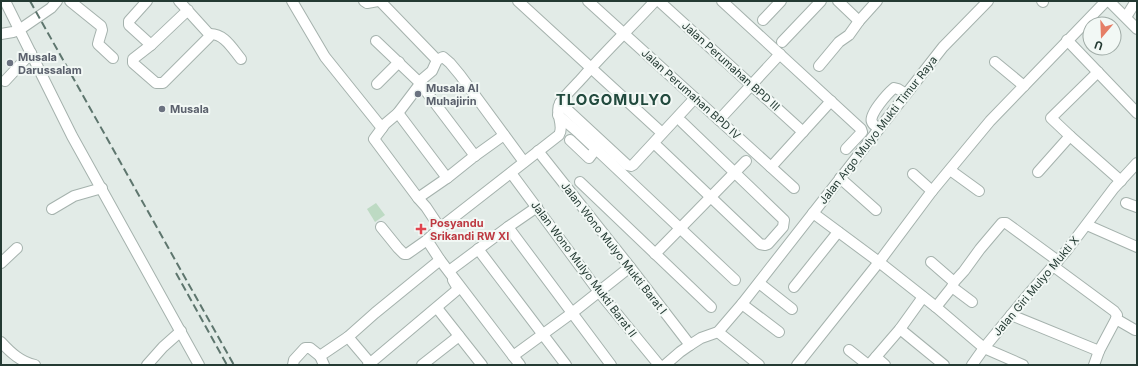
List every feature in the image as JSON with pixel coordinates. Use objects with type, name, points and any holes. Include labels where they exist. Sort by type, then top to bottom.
[{"type":"street","points":[[5,1],[72,136],[93,191],[181,331],[199,365]]},
{"type":"street","points":[[1,34],[19,30],[51,8],[57,1]]},
{"type":"street","points":[[70,1],[101,26],[102,30],[98,44],[113,58]]},
{"type":"street","points":[[147,1],[128,21],[129,25],[151,45]]},
{"type":"street","points":[[179,1],[209,34]]},
{"type":"street","points":[[292,1],[325,57],[382,128]]},
{"type":"street","points":[[364,1],[367,3],[379,1],[440,59],[450,63],[524,162]]},
{"type":"street","points":[[518,1],[662,133]]},
{"type":"street","name":"Jalan Perumahan BPD IV","points":[[588,1],[794,188]]},
{"type":"street","points":[[381,227],[404,254],[407,254],[427,240],[440,228],[559,135],[561,132],[558,115],[560,102],[655,1]]},
{"type":"street","name":"Jalan Perumahan BPD III","points":[[659,1],[803,132]]},
{"type":"street","points":[[722,1],[861,129],[862,132],[846,149]]},
{"type":"street","points":[[763,20],[781,1]]},
{"type":"street","points":[[782,42],[821,1]]},
{"type":"street","points":[[838,1],[859,21]]},
{"type":"street","points":[[818,66],[839,42],[849,35],[877,1]]},
{"type":"street","name":"Jalan Argo Mulyo Mukti Timur Raya","points":[[718,332],[814,213],[903,92],[943,47],[988,1]]},
{"type":"street","points":[[797,365],[880,262],[932,191],[990,121],[1106,1]]},
{"type":"street","points":[[1109,1],[1137,29]]},
{"type":"street","points":[[1126,17],[1136,1]]},
{"type":"street","points":[[188,10],[134,59],[133,62],[156,83],[162,84],[208,39],[209,34]]},
{"type":"street","points":[[209,34],[214,33],[220,35],[241,58]]},
{"type":"street","points":[[1067,40],[1137,114]]},
{"type":"street","points":[[376,41],[420,83],[475,156]]},
{"type":"street","points":[[5,81],[31,54]]},
{"type":"street","points":[[719,120],[780,54]]},
{"type":"street","points":[[440,59],[398,113],[382,128],[374,139],[426,207],[440,228]]},
{"type":"street","points":[[377,84],[399,62]]},
{"type":"street","points":[[995,62],[1024,86]]},
{"type":"street","points":[[1098,72],[1051,118],[1121,181]]},
{"type":"street","points":[[877,127],[872,123],[871,119],[874,112],[893,89],[896,88],[903,92]]},
{"type":"street","points":[[560,102],[627,165],[630,166],[633,165],[695,98]]},
{"type":"street","points":[[771,167],[831,101]]},
{"type":"street","points":[[398,113],[447,178]]},
{"type":"street","points":[[558,115],[735,280]]},
{"type":"street","points":[[658,147],[760,244],[768,244],[783,227],[784,220],[682,122]]},
{"type":"street","points":[[418,198],[504,135]]},
{"type":"street","points":[[1038,172],[1070,136]]},
{"type":"street","points":[[570,140],[589,158],[596,149]]},
{"type":"street","name":"Jalan Wono Mulyo Mukti Barat I","points":[[538,151],[690,345]]},
{"type":"street","points":[[655,254],[746,161]]},
{"type":"street","name":"Jalan Giri Mulyo Mukti X","points":[[972,365],[1011,315],[1087,225],[1114,188],[1137,163]]},
{"type":"street","points":[[950,170],[979,191]]},
{"type":"street","name":"Jalan Wono Mulyo Mukti Barat II","points":[[511,173],[599,292],[659,365]]},
{"type":"street","points":[[913,174],[932,191]]},
{"type":"street","points":[[840,178],[876,210]]},
{"type":"street","points":[[580,182],[711,307]]},
{"type":"street","points":[[52,209],[74,196],[93,191]]},
{"type":"street","points":[[1126,203],[1137,207]]},
{"type":"street","points":[[449,271],[537,207]]},
{"type":"street","name":"Jalan Argo Mulyo Mukti Timur Raya","points":[[814,213],[880,262],[984,348],[1023,365]]},
{"type":"street","points":[[936,307],[980,249],[1004,222],[1117,315],[1099,351],[1094,365]]},
{"type":"street","points":[[1087,225],[1137,247]]},
{"type":"street","points":[[508,227],[611,365]]},
{"type":"street","points":[[794,287],[838,232]]},
{"type":"street","points":[[348,337],[369,364],[457,290],[457,286],[427,240]]},
{"type":"street","points":[[1,263],[17,248]]},
{"type":"street","points":[[478,249],[566,365]]},
{"type":"street","points":[[439,260],[520,365]]},
{"type":"street","points":[[293,365],[294,360],[305,348],[310,348],[322,361],[375,313],[439,260]]},
{"type":"street","points":[[931,262],[972,302]]},
{"type":"street","points":[[513,356],[572,313],[630,267]]},
{"type":"street","points":[[758,283],[792,309]]},
{"type":"street","points":[[871,362],[900,329],[923,297]]},
{"type":"street","points":[[742,304],[779,332]]},
{"type":"street","points":[[437,308],[479,364]]},
{"type":"street","points":[[1011,315],[1099,351]]},
{"type":"street","points":[[1116,319],[1135,330]]},
{"type":"street","points":[[900,329],[944,365]]},
{"type":"street","points":[[147,365],[163,347],[181,331]]},
{"type":"street","points":[[665,365],[680,352],[701,338],[718,332],[759,365]]},
{"type":"street","points":[[422,365],[459,336]]},
{"type":"street","points":[[1,342],[18,358],[35,365]]},
{"type":"street","points":[[849,350],[871,362],[886,365]]},
{"type":"green space","points":[[376,203],[385,215],[375,222],[367,209]]},
{"type":"railway","points":[[30,1],[234,365]]},
{"type":"railway","points":[[176,273],[227,365]]},
{"type":"place","name":"Musala Darussalam","points":[[10,63]]},
{"type":"place","name":"Musala Al Muhajirin","points":[[418,94]]},
{"type":"place","name":"Musala","points":[[162,109]]},
{"type":"place","name":"Posyandu Srikandi RW XI","points":[[421,229]]},
{"type":"district","name":"TLOGOMULYO","points":[[614,100]]}]
